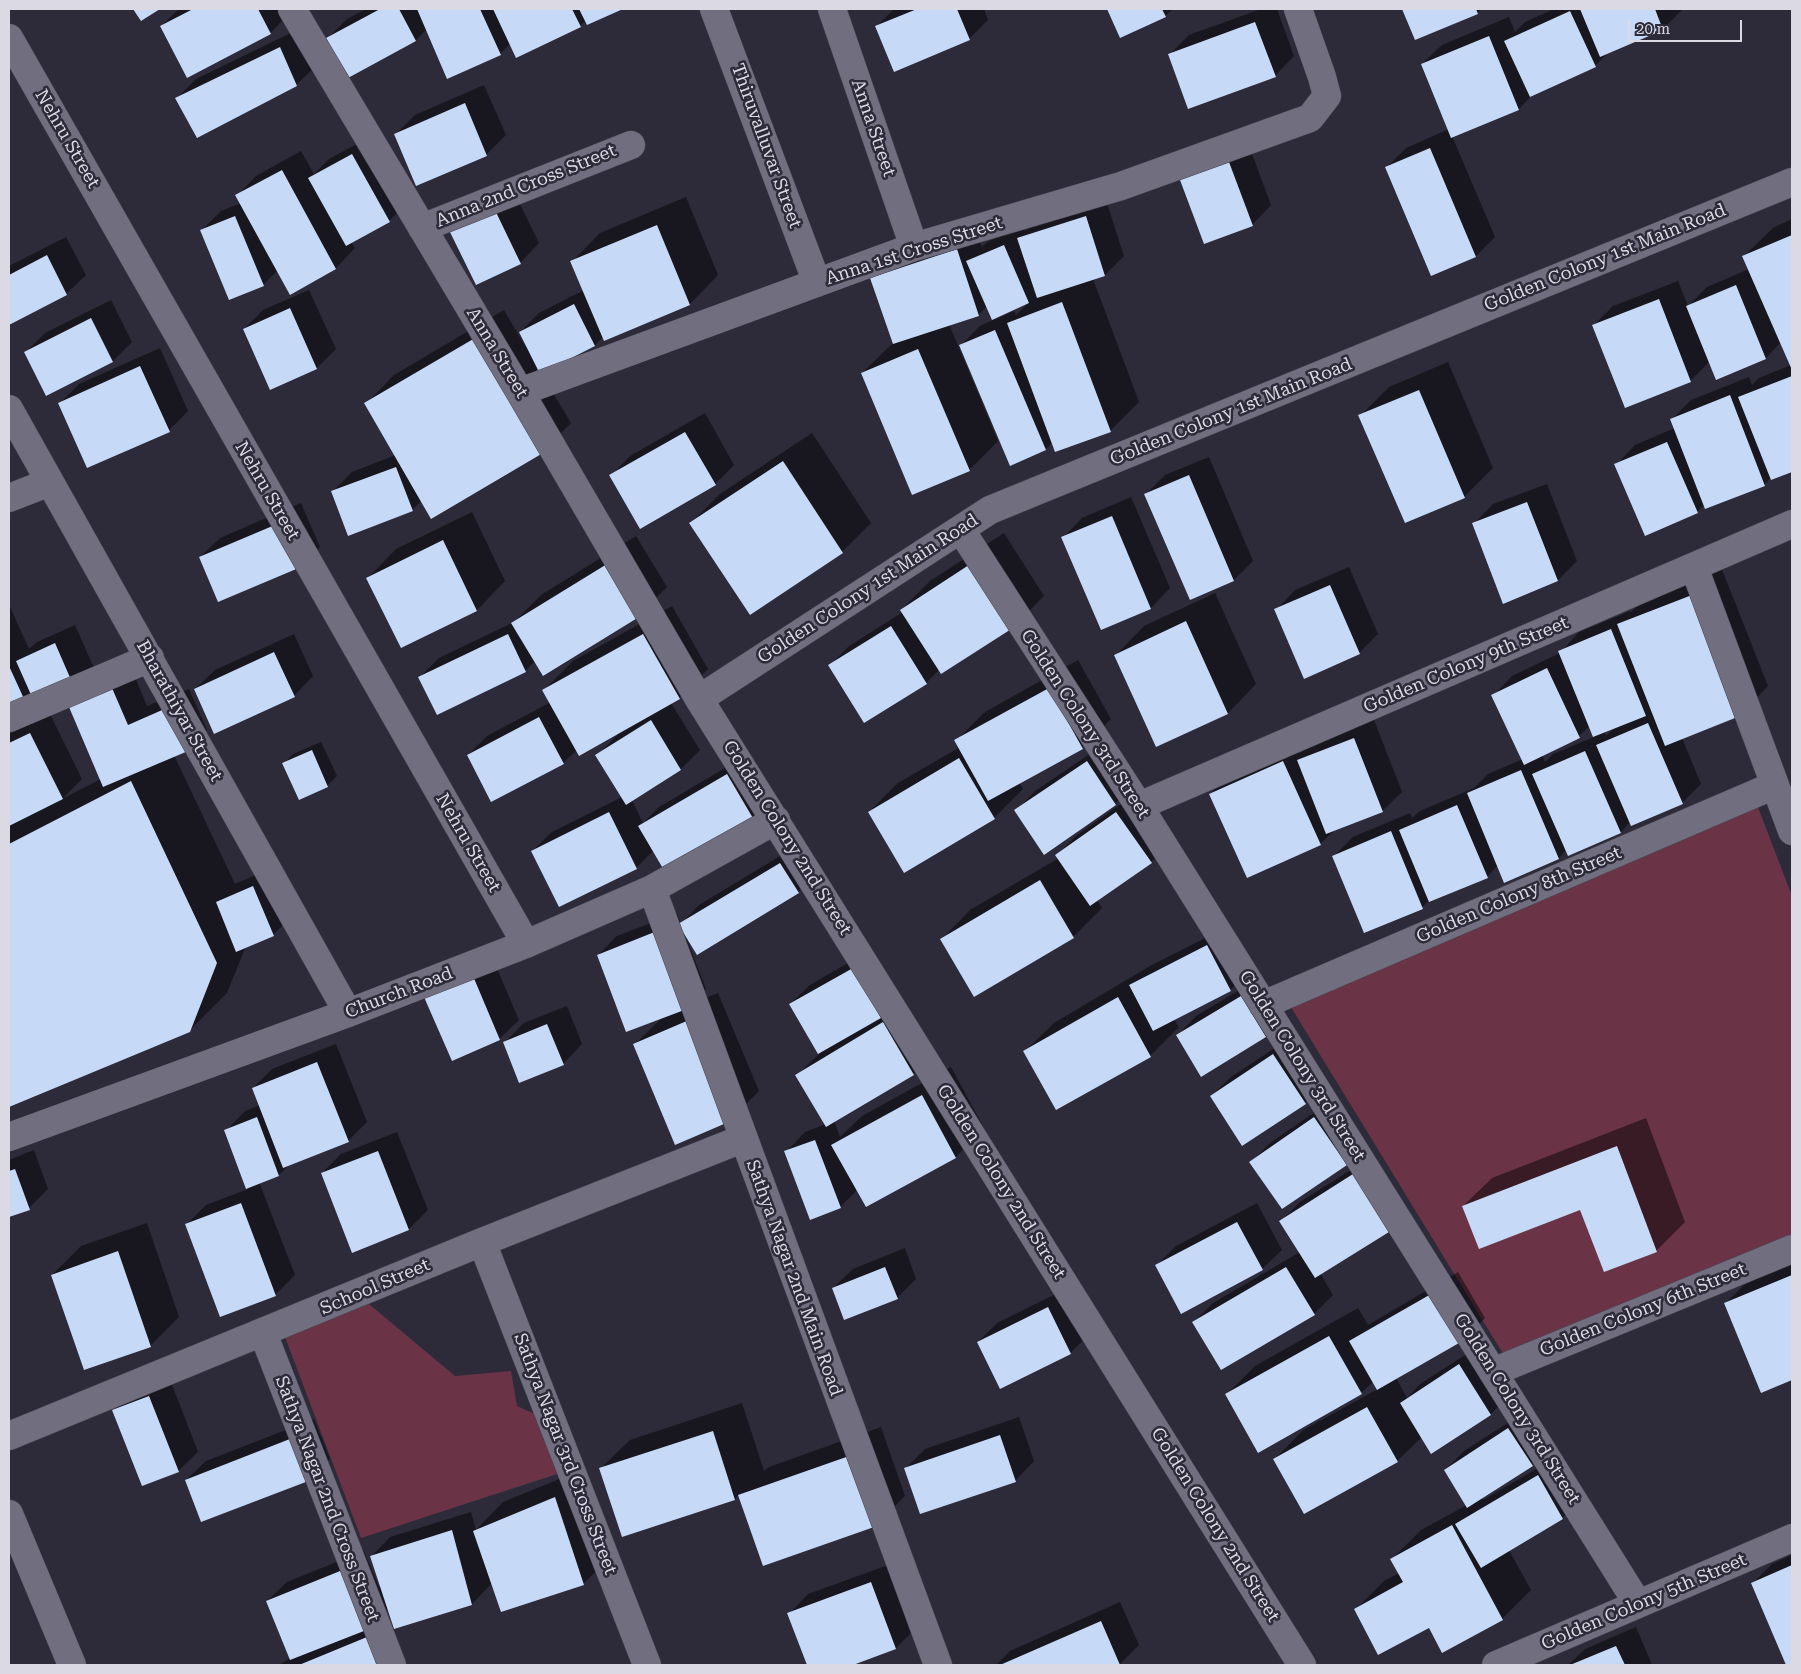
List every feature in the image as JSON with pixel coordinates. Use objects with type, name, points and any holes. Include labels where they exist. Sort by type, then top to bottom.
[{"type":"street","name":"Anna Street","points":[[292,9],[520,392],[699,698]]},
{"type":"street","name":"Thiruvalluvar Street","points":[[714,9],[817,283]]},
{"type":"street","name":"Anna Street","points":[[832,9],[914,247]]},
{"type":"street","name":"Anna 1st Cross Street","points":[[520,392],[914,247],[1121,186],[1310,118],[1326,96],[1322,77],[1298,9]]},
{"type":"street","name":"Nehru Street","points":[[9,38],[526,944]]},
{"type":"street","name":"Anna 2nd Cross Street","points":[[422,228],[631,145]]},
{"type":"street","name":"Golden Colony 1st Main Road","points":[[699,698],[990,510],[1792,182]]},
{"type":"street","name":"Bharathiyar Street","points":[[9,409],[348,1013]]},
{"type":"street","points":[[9,498],[50,482]]},
{"type":"street","name":"Golden Colony 9th Street","points":[[1138,806],[1792,524]]},
{"type":"street","name":"Golden Colony 3rd Street","points":[[961,530],[1138,806],[1638,1604]]},
{"type":"street","points":[[1694,567],[1792,831]]},
{"type":"street","points":[[9,718],[150,658]]},
{"type":"street","name":"Golden Colony 2nd Street","points":[[699,698],[1302,1665]]},
{"type":"street","name":"Golden Colony 8th Street","points":[[1263,1005],[1775,784]]},
{"type":"street","name":"Church Road","points":[[9,1137],[348,1013],[526,944],[652,889],[776,820]]},
{"type":"street","name":"Sathya Nagar 2nd Main Road","points":[[652,889],[742,1139],[938,1665]]},
{"type":"street","name":"School Street","points":[[9,1436],[482,1242],[742,1139]]},
{"type":"street","name":"Sathya Nagar 3rd Cross Street","points":[[482,1242],[647,1665]]},
{"type":"street","name":"Golden Colony 6th Street","points":[[1493,1372],[1792,1249]]},
{"type":"street","name":"Sathya Nagar 2nd Cross Street","points":[[263,1333],[392,1665]]},
{"type":"street","points":[[9,1514],[71,1665]]},
{"type":"street","name":"Golden Colony 5th Street","points":[[1496,1665],[1792,1538]]},
{"type":"shaded area","points":[[1756,802],[1792,896],[1792,1263],[1505,1357],[1289,1004]]},
{"type":"shaded area","points":[[369,1304],[455,1376],[511,1371],[517,1406],[535,1414],[557,1474],[361,1538],[285,1337]]},
{"type":"building","points":[[133,9],[160,9],[141,21]]},
{"type":"building","points":[[193,9],[258,9],[271,34],[187,78],[160,26]]},
{"type":"building","points":[[380,9],[399,9],[416,41],[348,78],[326,38]]},
{"type":"building","points":[[417,9],[480,9],[501,55],[447,79]]},
{"type":"building","points":[[493,9],[572,9],[581,27],[516,58]]},
{"type":"building","points":[[579,9],[623,9],[587,25]]},
{"type":"building","points":[[917,9],[957,9],[970,40],[894,72],[875,26]]},
{"type":"building","points":[[1107,9],[1162,9],[1166,17],[1120,38]]},
{"type":"building","points":[[1402,9],[1476,9],[1478,14],[1415,40]]},
{"type":"building","points":[[1580,9],[1655,9],[1663,30],[1600,57]]},
{"type":"building","points":[[1570,11],[1596,67],[1530,97],[1504,41]]},
{"type":"building","points":[[1255,22],[1276,77],[1188,109],[1168,54]]},
{"type":"building","points":[[1489,36],[1519,110],[1451,138],[1421,64]]},
{"type":"building","points":[[280,47],[297,86],[197,138],[175,98]]},
{"type":"building","points":[[465,103],[487,156],[416,186],[394,134]]},
{"type":"building","points":[[1430,148],[1476,257],[1431,276],[1385,167]]},
{"type":"building","points":[[352,154],[390,222],[346,246],[308,178]]},
{"type":"building","points":[[1226,154],[1253,226],[1204,244],[1177,172]]},
{"type":"building","points":[[282,170],[336,269],[290,295],[235,195]]},
{"type":"building","points":[[493,206],[521,264],[476,285],[448,228]]},
{"type":"building","points":[[235,216],[264,286],[229,300],[200,230]]},
{"type":"building","points":[[1086,216],[1105,276],[1037,298],[1017,238]]},
{"type":"building","points":[[657,225],[690,305],[604,341],[570,261]]},
{"type":"building","points":[[1792,235],[1792,370],[1742,256]]},
{"type":"building","points":[[1004,245],[1029,303],[992,320],[966,261]]},
{"type":"building","points":[[957,249],[979,316],[893,344],[870,278]]},
{"type":"building","points":[[47,255],[67,295],[9,325],[9,275]]},
{"type":"building","points":[[1736,285],[1766,359],[1716,380],[1686,306]]},
{"type":"building","points":[[1659,299],[1691,382],[1625,408],[1592,325]]},
{"type":"building","points":[[1062,302],[1111,432],[1055,452],[1007,323]]},
{"type":"building","points":[[574,304],[595,346],[540,374],[519,332]]},
{"type":"building","points":[[290,308],[317,369],[270,390],[243,329]]},
{"type":"building","points":[[91,318],[113,362],[46,396],[24,352]]},
{"type":"building","points":[[995,330],[1046,450],[1010,466],[959,345]]},
{"type":"building","points":[[475,338],[543,453],[431,519],[364,403]]},
{"type":"building","points":[[918,349],[970,471],[912,495],[861,373]]},
{"type":"building","points":[[140,366],[170,432],[87,468],[58,403]]},
{"type":"building","points":[[1792,376],[1792,472],[1771,480],[1738,397]]},
{"type":"building","points":[[1419,390],[1465,498],[1405,523],[1358,415]]},
{"type":"building","points":[[1730,395],[1765,486],[1705,509],[1670,419]]},
{"type":"building","points":[[685,432],[716,485],[640,529],[609,475]]},
{"type":"building","points":[[1667,442],[1698,513],[1645,536],[1614,464]]},
{"type":"building","points":[[783,461],[843,553],[750,615],[689,523]]},
{"type":"building","points":[[396,467],[413,511],[348,536],[331,491]]},
{"type":"building","points":[[1189,475],[1234,581],[1190,600],[1144,494]]},
{"type":"building","points":[[1527,502],[1558,581],[1503,604],[1472,523]]},
{"type":"building","points":[[1112,516],[1151,609],[1101,630],[1061,537]]},
{"type":"building","points":[[282,522],[301,567],[218,602],[199,557]]},
{"type":"building","points":[[443,540],[477,611],[401,648],[366,578]]},
{"type":"building","points":[[975,561],[1016,626],[941,674],[900,610]]},
{"type":"building","points":[[607,564],[639,617],[543,676],[511,623]]},
{"type":"building","points":[[1330,585],[1360,654],[1304,679],[1274,609]]},
{"type":"building","points":[[1692,595],[1740,716],[1665,746],[1617,624]]},
{"type":"building","points":[[1186,621],[1228,714],[1156,747],[1114,655]]},
{"type":"building","points":[[891,626],[927,684],[864,723],[828,665]]},
{"type":"building","points":[[1611,629],[1646,716],[1593,737],[1558,651]]},
{"type":"building","points":[[508,634],[526,672],[437,715],[418,677]]},
{"type":"building","points":[[643,634],[680,699],[579,756],[542,690]]},
{"type":"building","points":[[55,643],[75,689],[36,706],[16,661]]},
{"type":"building","points":[[274,652],[295,697],[214,734],[194,689]]},
{"type":"building","points":[[9,666],[25,701],[9,709]]},
{"type":"building","points":[[1547,668],[1580,738],[1524,765],[1491,695]]},
{"type":"building","points":[[112,688],[128,725],[169,707],[188,751],[103,787],[69,707]]},
{"type":"building","points":[[1049,688],[1083,749],[988,801],[954,740]]},
{"type":"building","points":[[539,717],[564,764],[491,802],[467,755]]},
{"type":"building","points":[[651,720],[681,770],[626,805],[595,755]]},
{"type":"building","points":[[1648,723],[1683,804],[1631,826],[1596,745]]},
{"type":"building","points":[[30,733],[63,799],[9,826],[9,743]]},
{"type":"building","points":[[1354,738],[1383,812],[1326,834],[1297,760]]},
{"type":"building","points":[[312,750],[328,787],[299,800],[282,763]]},
{"type":"building","points":[[1585,751],[1621,833],[1568,856],[1532,774]]},
{"type":"building","points":[[959,758],[995,819],[904,873],[868,812]]},
{"type":"building","points":[[1087,761],[1116,805],[1044,855],[1014,810]]},
{"type":"building","points":[[1283,761],[1321,845],[1247,878],[1209,794]]},
{"type":"building","points":[[1521,770],[1559,859],[1504,883],[1467,793]]},
{"type":"building","points":[[727,774],[757,825],[668,877],[638,826]]},
{"type":"building","points":[[131,781],[217,963],[190,1032],[9,1107],[9,844]]},
{"type":"building","points":[[1457,805],[1488,878],[1429,902],[1399,830]]},
{"type":"building","points":[[609,812],[637,869],[559,907],[531,851]]},
{"type":"building","points":[[1116,812],[1152,863],[1090,906],[1055,855]]},
{"type":"building","points":[[1391,831],[1423,909],[1364,933],[1332,856]]},
{"type":"building","points":[[780,863],[799,893],[697,955],[678,924]]},
{"type":"building","points":[[1040,880],[1074,938],[974,997],[940,939]]},
{"type":"building","points":[[253,886],[274,936],[236,952],[216,902]]},
{"type":"building","points":[[657,931],[687,1009],[626,1032],[597,955]]},
{"type":"building","points":[[1207,945],[1231,991],[1153,1031],[1129,985]]},
{"type":"building","points":[[853,968],[881,1018],[818,1054],[789,1004]]},
{"type":"building","points":[[473,976],[500,1040],[452,1061],[424,997]]},
{"type":"building","points":[[1241,996],[1266,1037],[1201,1077],[1176,1035]]},
{"type":"building","points":[[1118,997],[1151,1057],[1056,1110],[1023,1051]]},
{"type":"building","points":[[689,1020],[731,1121],[675,1145],[633,1044]]},
{"type":"building","points":[[883,1022],[914,1075],[826,1127],[795,1075]]},
{"type":"building","points":[[547,1024],[564,1065],[519,1083],[503,1042]]},
{"type":"building","points":[[1273,1054],[1306,1104],[1242,1146],[1210,1096]]},
{"type":"building","points":[[317,1062],[349,1142],[283,1168],[252,1088]]},
{"type":"building","points":[[922,1095],[956,1158],[866,1207],[831,1145]]},
{"type":"building","points":[[257,1117],[279,1176],[246,1189],[224,1130]]},
{"type":"building","points":[[1314,1117],[1347,1165],[1282,1209],[1249,1162]]},
{"type":"building","points":[[815,1140],[841,1208],[810,1220],[784,1151]]},
{"type":"building","points":[[1617,1146],[1657,1252],[1604,1272],[1580,1210],[1479,1249],[1462,1206]]},
{"type":"building","points":[[378,1151],[409,1230],[352,1253],[321,1173]]},
{"type":"building","points":[[15,1169],[30,1210],[9,1217],[9,1171]]},
{"type":"building","points":[[1353,1174],[1389,1232],[1315,1278],[1279,1221]]},
{"type":"building","points":[[241,1203],[276,1296],[220,1317],[185,1224]]},
{"type":"building","points":[[1237,1222],[1263,1270],[1181,1314],[1155,1265]]},
{"type":"building","points":[[118,1251],[151,1347],[84,1370],[51,1275]]},
{"type":"building","points":[[885,1267],[898,1299],[844,1320],[832,1288]]},
{"type":"building","points":[[1286,1267],[1315,1315],[1221,1370],[1192,1322]]},
{"type":"building","points":[[1792,1275],[1792,1380],[1761,1393],[1724,1303]]},
{"type":"building","points":[[1438,1290],[1466,1339],[1377,1390],[1349,1341]]},
{"type":"building","points":[[1048,1307],[1071,1354],[1000,1389],[977,1342]]},
{"type":"building","points":[[1329,1336],[1362,1394],[1258,1453],[1225,1394]]},
{"type":"building","points":[[1459,1364],[1491,1415],[1431,1454],[1400,1403]]},
{"type":"building","points":[[149,1396],[179,1472],[142,1486],[112,1410]]},
{"type":"building","points":[[1367,1407],[1398,1462],[1304,1514],[1273,1459]]},
{"type":"building","points":[[1508,1428],[1533,1466],[1467,1508],[1444,1470]]},
{"type":"building","points":[[713,1431],[735,1500],[622,1537],[599,1468]]},
{"type":"building","points":[[1000,1435],[1016,1482],[920,1514],[904,1468]]},
{"type":"building","points":[[295,1437],[311,1480],[201,1522],[185,1480]]},
{"type":"building","points":[[852,1455],[877,1526],[763,1566],[738,1495]]},
{"type":"building","points":[[1538,1475],[1563,1519],[1481,1568],[1455,1524]]},
{"type":"building","points":[[555,1497],[584,1585],[501,1612],[473,1531]]},
{"type":"building","points":[[1452,1525],[1503,1620],[1442,1653],[1429,1628],[1378,1655],[1354,1609],[1403,1582],[1390,1559]]},
{"type":"building","points":[[452,1530],[472,1605],[394,1629],[370,1556]]},
{"type":"building","points":[[1792,1565],[1792,1665],[1786,1665],[1751,1583]]},
{"type":"building","points":[[345,1569],[369,1629],[290,1660],[266,1601]]},
{"type":"building","points":[[871,1582],[896,1649],[853,1665],[807,1665],[787,1613]]},
{"type":"building","points":[[1101,1621],[1120,1665],[1000,1665]]},
{"type":"building","points":[[367,1637],[378,1665],[299,1665]]},
{"type":"building","points":[[1616,1646],[1625,1665],[1570,1665]]}]
